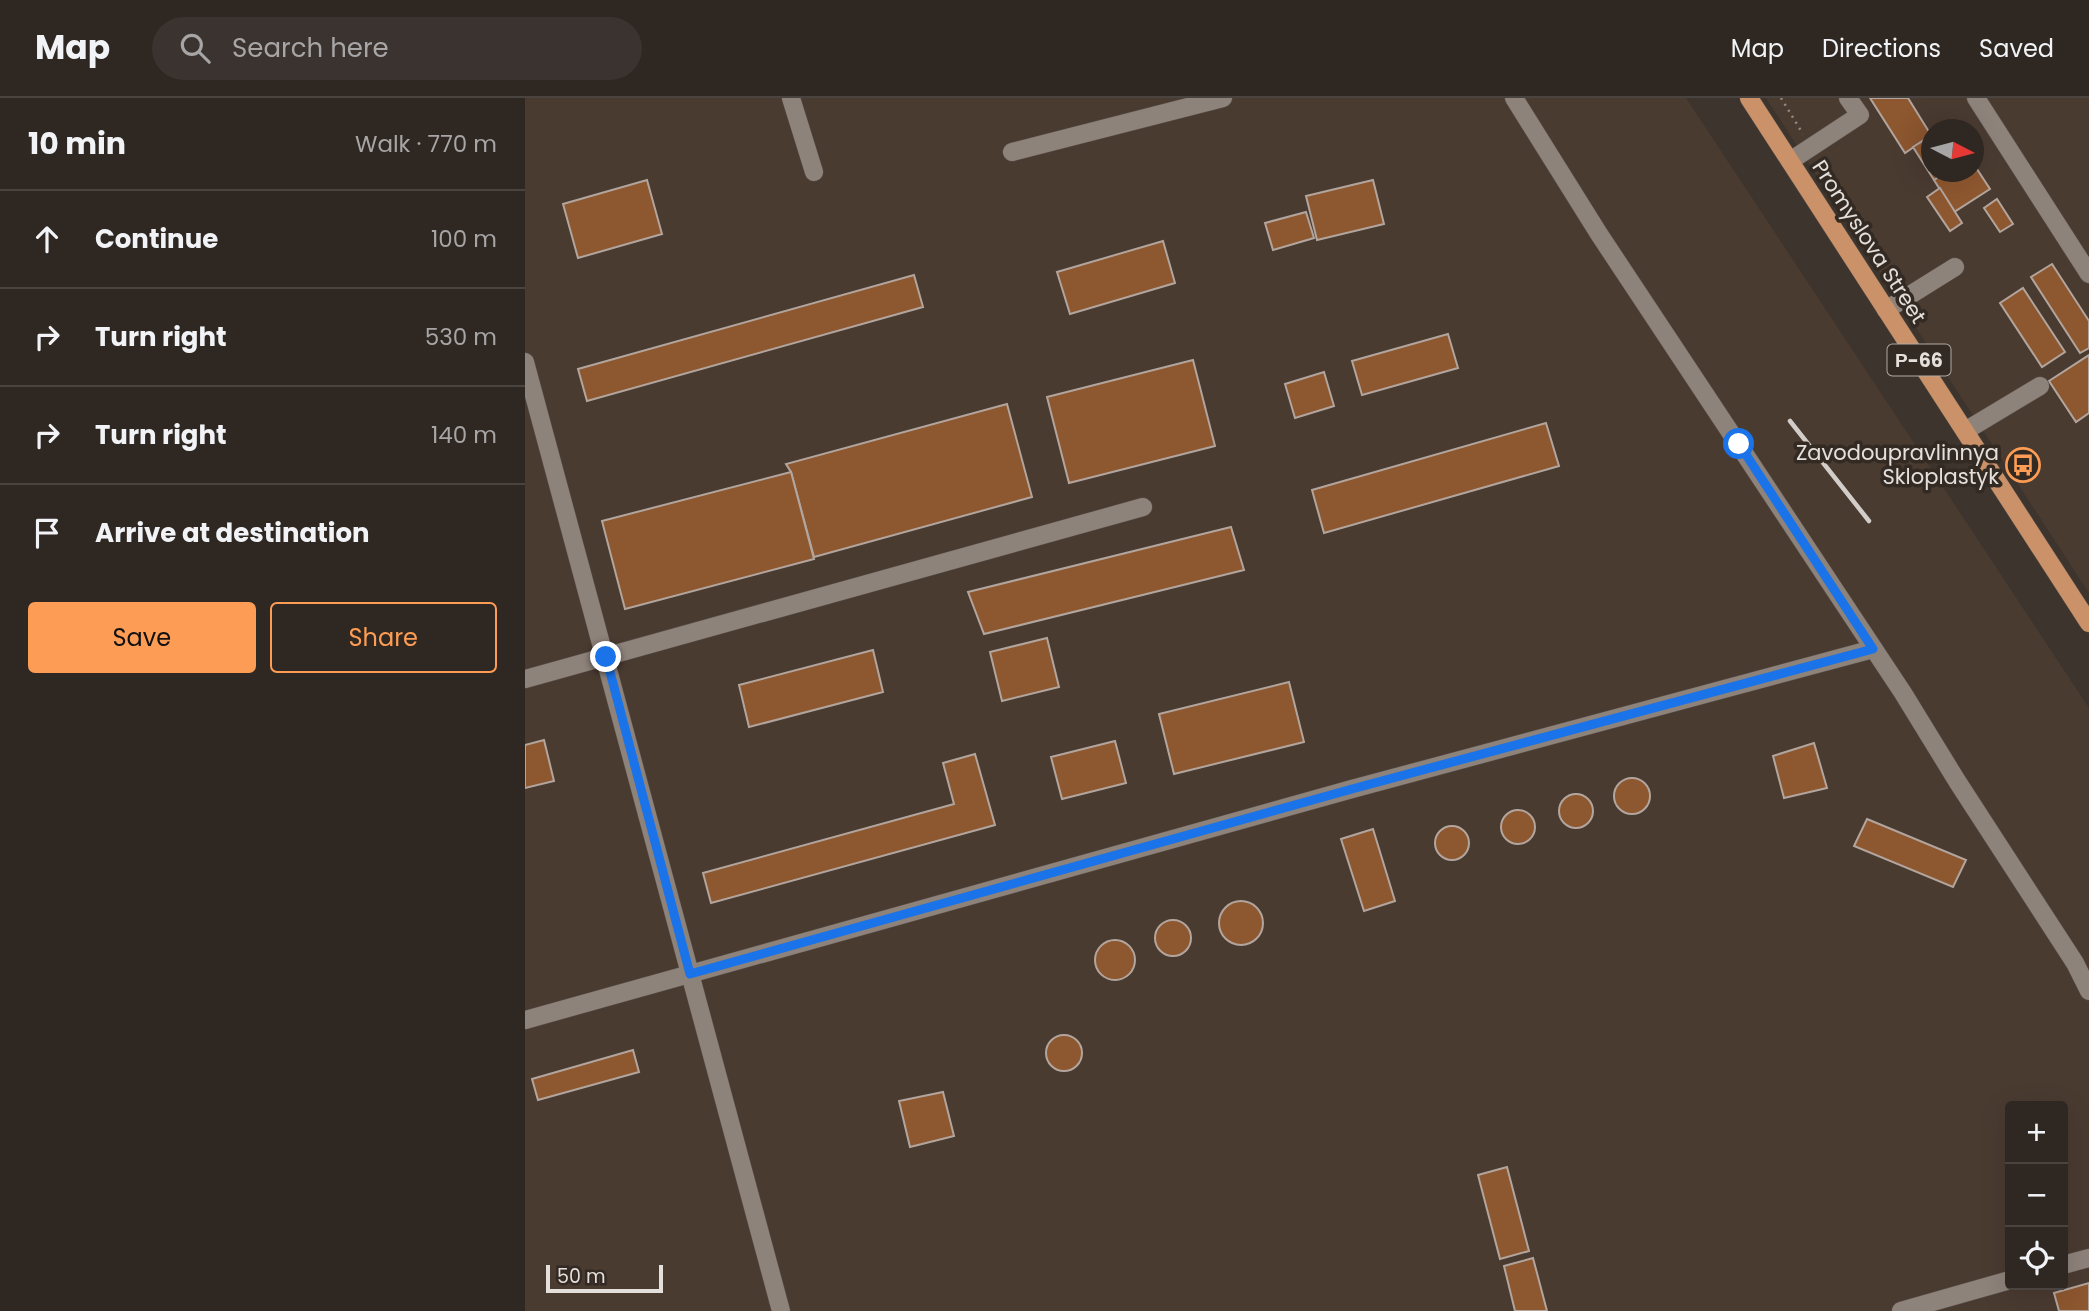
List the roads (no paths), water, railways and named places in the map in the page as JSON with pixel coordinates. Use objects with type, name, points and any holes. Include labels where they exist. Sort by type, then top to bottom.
[{"type":"main road","name":"Promyslova Street","points":[[1749,98],[2089,623]]},
{"type":"lane","points":[[792,98],[814,172]]},
{"type":"lane","points":[[1012,152],[1223,98]]},
{"type":"lane","points":[[1514,98],[1599,234],[1873,649],[2075,963],[2089,991]]},
{"type":"lane","points":[[1790,161],[1860,115],[1848,98]]},
{"type":"lane","points":[[1976,98],[2089,274]]},
{"type":"lane","points":[[1886,310],[1955,267]]},
{"type":"lane","points":[[525,362],[781,1311]]},
{"type":"lane","points":[[1965,432],[2040,386]]},
{"type":"lane","points":[[525,679],[1143,507]]},
{"type":"lane","points":[[525,1020],[1366,786],[1873,649]]},
{"type":"lane","points":[[2068,1264],[2089,1258]]},
{"type":"lane","points":[[1901,1311],[2005,1281]]},
{"type":"railway","points":[[1790,421],[1869,521]]},
{"type":"place","name":"Zavodoupravlinnya Skloplastyk","points":[[2023,465]]}]
